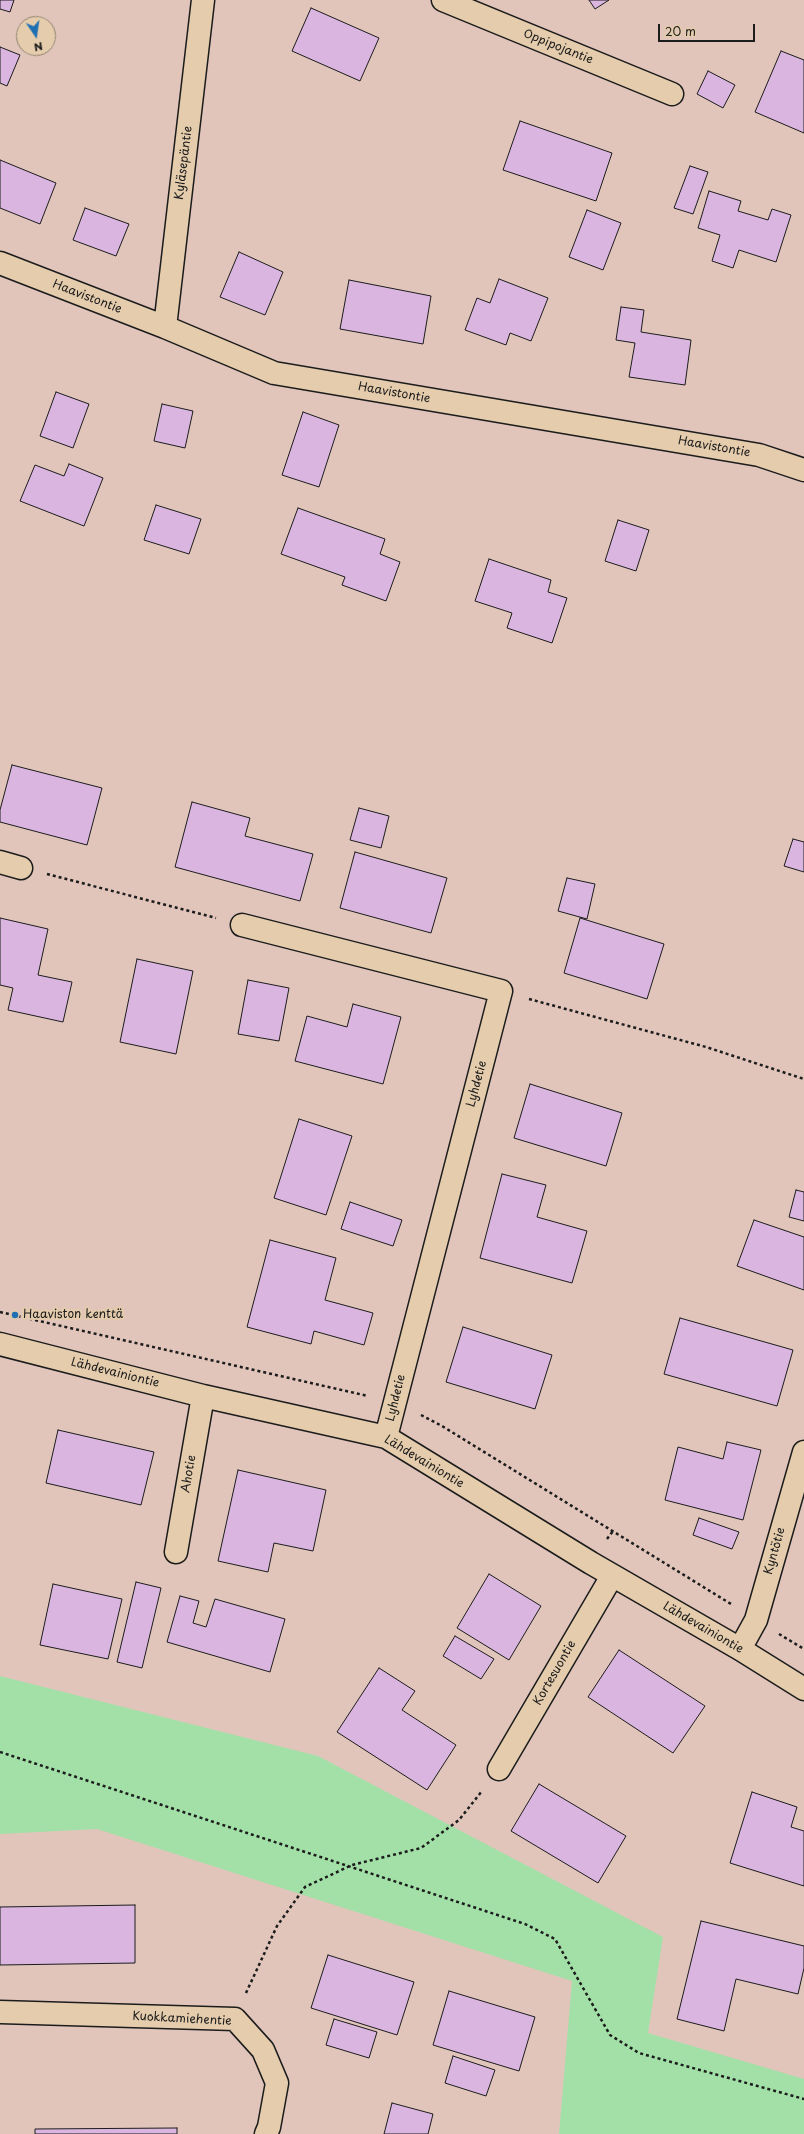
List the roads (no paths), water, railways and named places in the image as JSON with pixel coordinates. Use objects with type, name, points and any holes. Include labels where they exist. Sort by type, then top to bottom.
[{"type":"street","name":"Kyläsepäntie","points":[[165,327],[203,0]]},
{"type":"street","name":"Oppipojantie","points":[[443,0],[672,94]]},
{"type":"street","name":"Haavistontie","points":[[0,263],[165,327],[274,373],[759,455],[804,470]]},
{"type":"street","points":[[0,862],[21,868]]},
{"type":"street","name":"Lyhdetie","points":[[242,925],[501,991],[386,1437]]},
{"type":"street","name":"Lähdevainiontie","points":[[0,1344],[203,1396],[386,1437],[612,1576],[740,1648],[804,1689]]},
{"type":"street","name":"Ahotie","points":[[176,1552],[203,1396]]},
{"type":"street","name":"Kyntötie","points":[[740,1648],[756,1620],[804,1452]]},
{"type":"street","name":"Kortesuontie","points":[[498,1769],[612,1576]]},
{"type":"street","name":"Kuokkamiehentie","points":[[0,2012],[235,2020],[263,2050],[276,2083],[269,2127],[266,2134]]},
{"type":"place","name":"Haaviston kenttä","points":[[15,1315]]}]
